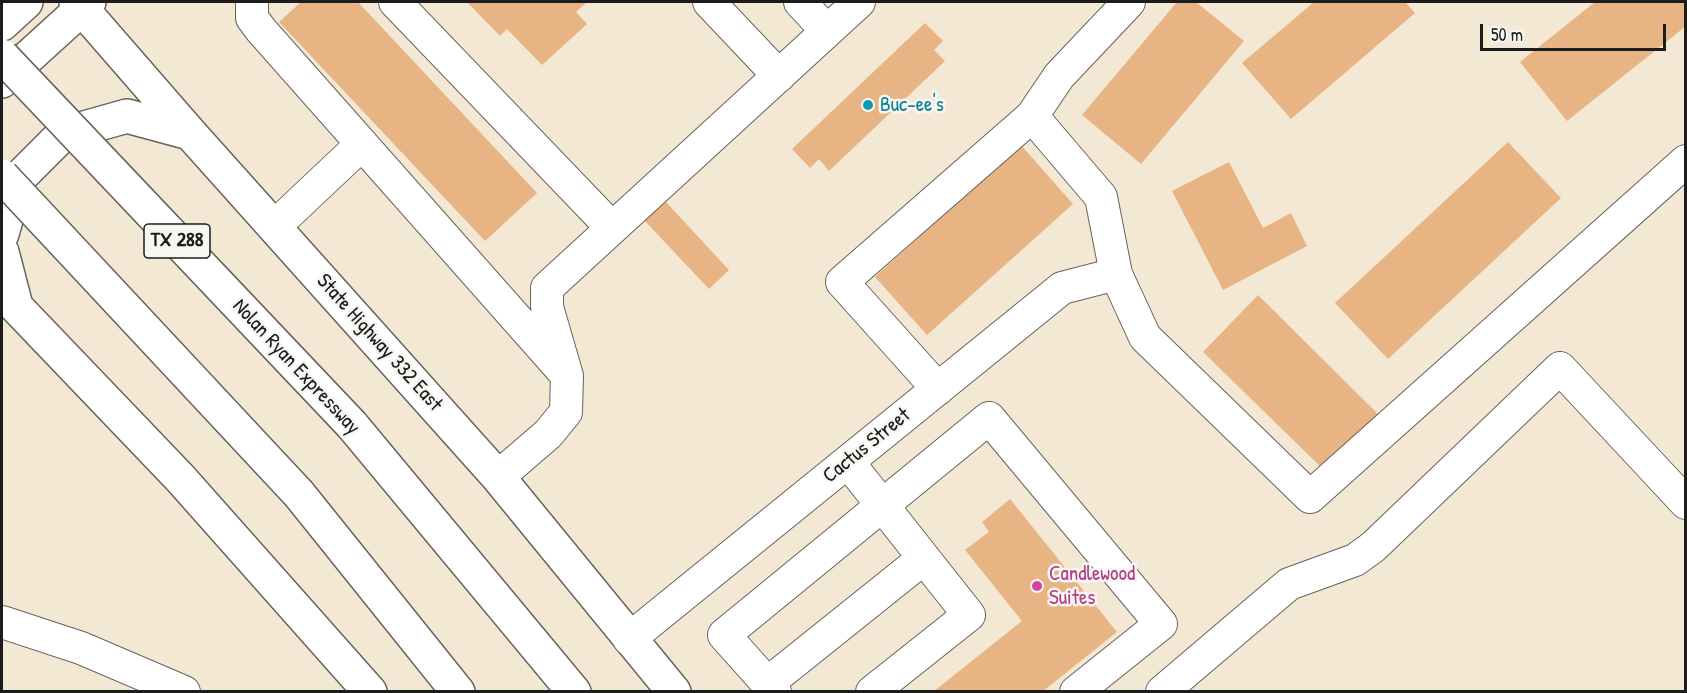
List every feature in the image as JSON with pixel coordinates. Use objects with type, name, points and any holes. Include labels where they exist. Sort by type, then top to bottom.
[{"type":"main road","points":[[2,24],[26,2]]},
{"type":"main road","points":[[2,81],[82,3]]},
{"type":"main road","name":"State Highway 332 East","points":[[82,3],[190,133],[498,477],[674,692]]},
{"type":"main road","name":"Nolan Ryan Expressway","points":[[2,56],[352,425],[574,692]]},
{"type":"main road","points":[[2,234],[16,180],[63,134],[126,116],[190,133]]},
{"type":"main road","points":[[2,176],[299,494],[458,692]]},
{"type":"main road","points":[[2,252],[9,299],[181,479],[361,688]]},
{"type":"street","points":[[252,2],[252,18],[261,30],[567,376]]},
{"type":"street","points":[[395,2],[612,228]]},
{"type":"street","points":[[710,2],[779,76]]},
{"type":"street","points":[[800,2],[827,31]]},
{"type":"street","points":[[498,477],[562,420],[566,412],[567,376],[545,293],[547,288],[860,2]]},
{"type":"street","points":[[938,389],[842,282],[1032,116],[1059,76],[1119,5]]},
{"type":"street","points":[[1032,116],[1101,197],[1116,274],[1145,337],[1310,497],[1686,161]]},
{"type":"street","points":[[274,227],[362,144]]},
{"type":"street","name":"Cactus Street","points":[[629,639],[1062,288],[1116,274]]},
{"type":"street","points":[[1161,692],[1289,584],[1355,560],[1373,547],[1560,368],[1686,503]]},
{"type":"street","points":[[924,558],[772,687],[724,635],[989,418],[1161,624],[1076,692]]},
{"type":"street","points":[[848,462],[969,615],[872,692]]},
{"type":"street","points":[[2,622],[81,648],[184,692]]},
{"type":"building","points":[[301,2],[358,2],[537,193],[485,241],[279,22]]},
{"type":"building","points":[[467,2],[587,2],[576,12],[587,24],[542,65],[507,29],[500,36]]},
{"type":"building","points":[[1177,2],[1196,2],[1244,41],[1141,164],[1082,115]]},
{"type":"building","points":[[1314,2],[1405,2],[1415,13],[1291,119],[1242,63]]},
{"type":"building","points":[[1595,2],[1682,2],[1686,6],[1686,26],[1567,121],[1520,62]]},
{"type":"building","name":"Buc-ee's","points":[[925,23],[943,41],[934,50],[945,61],[829,171],[819,159],[810,168],[792,149]]},
{"type":"building","points":[[1508,142],[1561,198],[1388,359],[1335,303]]},
{"type":"building","points":[[1021,145],[1073,204],[927,335],[875,277]]},
{"type":"building","points":[[1229,162],[1263,228],[1291,213],[1307,246],[1223,290],[1172,191]]},
{"type":"building","points":[[664,200],[729,270],[709,289],[643,219]]},
{"type":"building","points":[[1258,295],[1380,416],[1325,471],[1203,352]]},
{"type":"building","name":"Candlewood Suites","points":[[1010,499],[1117,632],[1042,692],[933,692],[1022,621],[965,550],[989,532],[982,522]]},
{"type":"place","name":"Buc-ee's","points":[[868,105]]},
{"type":"place","name":"Candlewood Suites","points":[[1037,586]]}]
